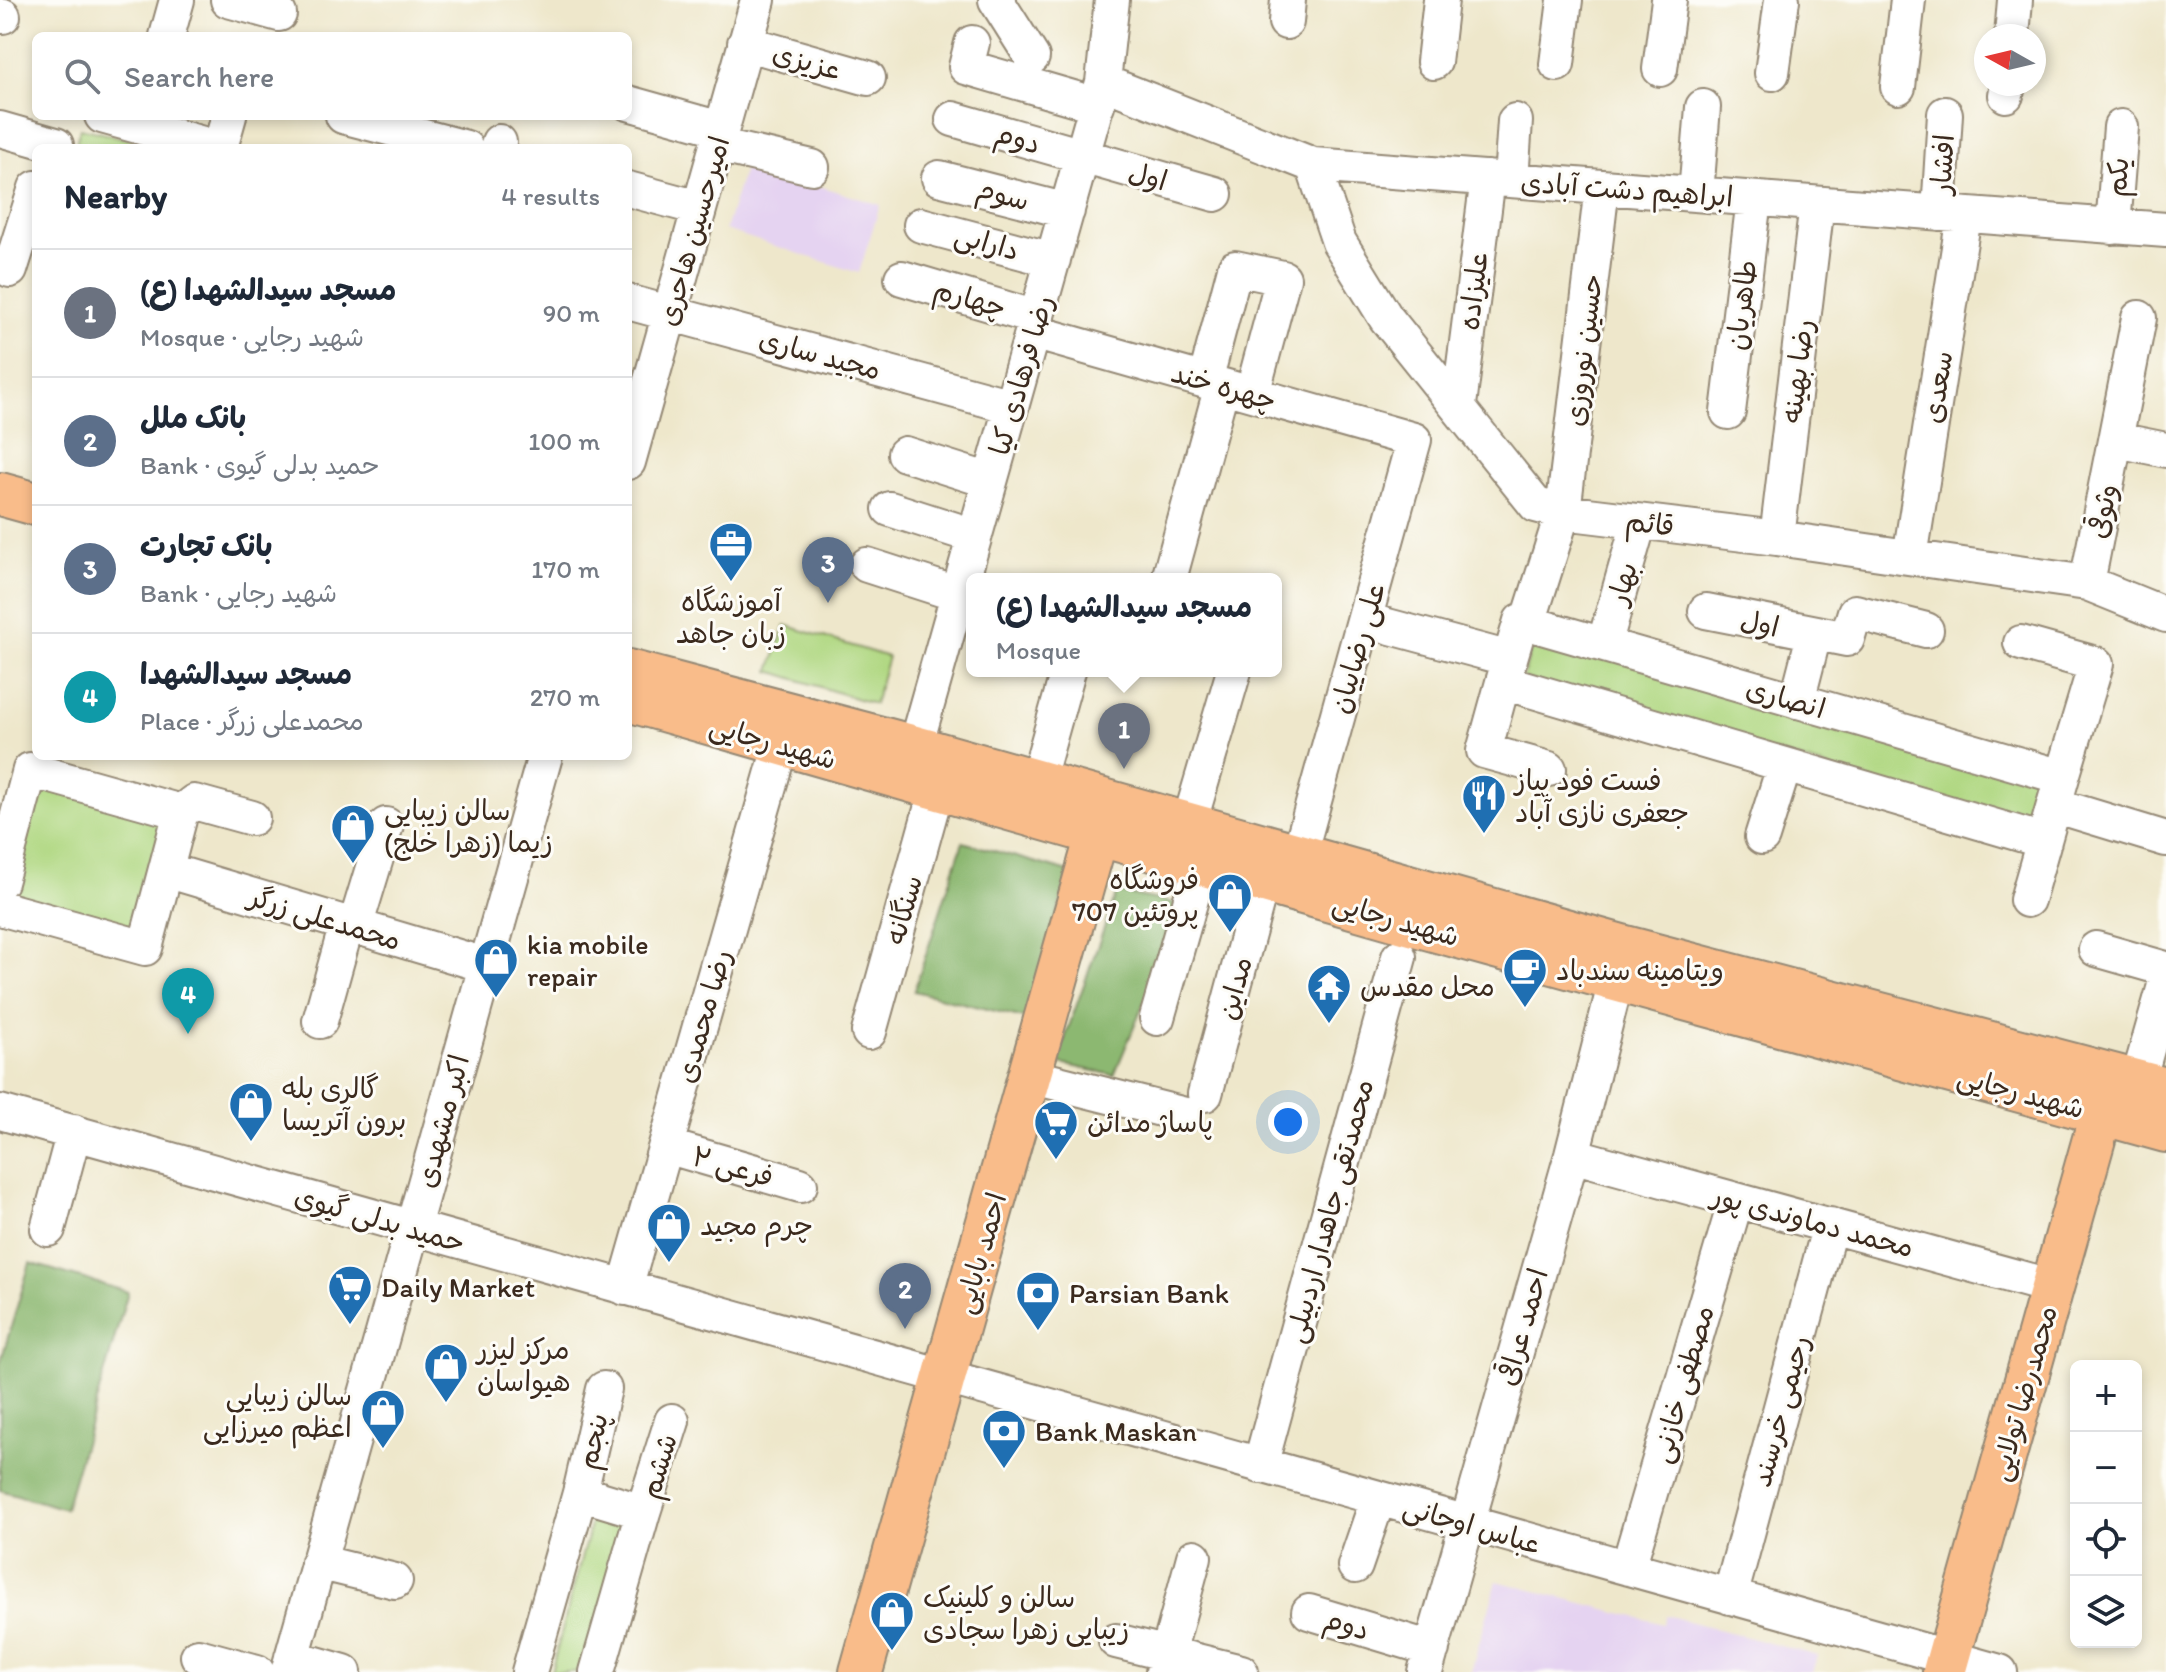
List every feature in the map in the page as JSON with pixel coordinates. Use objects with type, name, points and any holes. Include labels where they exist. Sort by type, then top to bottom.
[{"type":"main road","points":[[0,494],[32,503]]},
{"type":"main road","points":[[0,524],[32,533]]},
{"type":"main road","name":"شهید رجایی","points":[[632,672],[1037,782],[1103,818],[1201,864],[1262,882],[2154,1081]]},
{"type":"main road","name":"شهید رجایی","points":[[632,701],[937,788],[1103,818],[1189,824],[1299,855],[1621,964],[2101,1114],[2166,1131]]},
{"type":"main road","name":"احمد بابایی","points":[[861,1672],[1103,818]]},
{"type":"main road","name":"محمدرضا تولایی","points":[[1946,1665],[2101,1114]]},
{"type":"street","points":[[168,32],[177,0]]},
{"type":"street","points":[[228,0],[279,14]]},
{"type":"street","points":[[996,0],[1032,57]]},
{"type":"street","name":"رضا فرهادی کیا","points":[[915,747],[1100,94],[1112,0]]},
{"type":"street","points":[[1434,62],[1441,0]]},
{"type":"street","points":[[1557,64],[1565,0]]},
{"type":"street","points":[[1660,69],[1669,0]]},
{"type":"street","points":[[1772,73],[1782,0]]},
{"type":"street","points":[[1898,87],[1908,0]]},
{"type":"street","points":[[2013,24],[2015,0]]},
{"type":"street","name":"امیرحسین هاجری","points":[[632,448],[745,43],[752,1]]},
{"type":"street","name":"عزیزی","points":[[745,43],[868,78]]},
{"type":"street","name":"ابراهیم دشت آبادی","points":[[972,43],[966,67],[1100,94],[1313,165],[2166,230]]},
{"type":"street","points":[[632,104],[812,167]]},
{"type":"street","points":[[1696,194],[1703,107]]},
{"type":"street","name":"افشار","points":[[1945,114],[1951,214]]},
{"type":"street","name":"دوم","points":[[953,119],[1082,157]]},
{"type":"street","points":[[113,120],[202,144]]},
{"type":"street","points":[[220,144],[228,120]]},
{"type":"street","points":[[363,120],[478,144]]},
{"type":"street","points":[[1499,179],[1515,121]]},
{"type":"street","name":"یکم","points":[[2113,227],[2121,127]]},
{"type":"street","points":[[0,129],[59,136]]},
{"type":"street","name":"اول","points":[[1082,157],[1215,194]]},
{"type":"street","name":"قائم","points":[[1313,165],[1339,242],[1386,318],[1459,405],[1536,505],[1563,512],[1777,538],[2087,583],[2166,615]]},
{"type":"street","name":"سوم","points":[[939,178],[1067,211]]},
{"type":"street","name":"علیزاده","points":[[1459,405],[1499,179]]},
{"type":"street","name":"حسین نوروزی","points":[[1528,623],[1563,512],[1602,187]]},
{"type":"street","points":[[632,190],[699,208]]},
{"type":"street","name":"طاهریان","points":[[1728,412],[1754,199]]},
{"type":"street","points":[[10,270],[32,201]]},
{"type":"street","name":"رضا بهینه","points":[[1777,538],[1817,204]]},
{"type":"street","name":"سعدی","points":[[1910,557],[1951,214]]},
{"type":"street","name":"دارابی","points":[[921,225],[1053,260]]},
{"type":"street","name":"چهارم","points":[[902,278],[1035,325]]},
{"type":"street","name":"مجید ساری","points":[[632,303],[1011,406]]},
{"type":"street","name":"وثوقی","points":[[2087,583],[2139,318]]},
{"type":"street","name":"چهره خند","points":[[1035,325],[1226,387],[1414,440]]},
{"type":"street","points":[[1171,573],[1226,387]]},
{"type":"street","name":"علی رضاییان","points":[[1299,855],[1414,440]]},
{"type":"street","points":[[2117,440],[2166,450]]},
{"type":"street","points":[[905,454],[990,481]]},
{"type":"street","points":[[890,509],[974,536]]},
{"type":"street","name":"بهار","points":[[1604,645],[1639,522]]},
{"type":"street","points":[[867,565],[957,594]]},
{"type":"street","name":"اول","points":[[1706,611],[1814,635]]},
{"type":"street","points":[[1797,701],[1814,635],[1847,639],[1855,612],[1926,630]]},
{"type":"street","points":[[1365,620],[1784,767],[2044,841]]},
{"type":"street","points":[[1528,623],[1521,621],[1484,751],[1549,769]]},
{"type":"street","name":"انصاری","points":[[1528,623],[1797,701],[2058,791],[2166,839]]},
{"type":"street","points":[[2021,643],[2096,664],[2027,900]]},
{"type":"street","points":[[1037,782],[1066,677]]},
{"type":"street","points":[[1189,824],[1232,677]]},
{"type":"street","name":"رضا محمدی","points":[[625,1288],[781,744]]},
{"type":"street","name":"اکبر مشهدی","points":[[290,1664],[544,760]]},
{"type":"street","points":[[1762,837],[1784,767]]},
{"type":"street","points":[[0,882],[6,834],[30,770],[181,812]]},
{"type":"street","name":"سنگانه","points":[[869,1032],[937,788]]},
{"type":"street","points":[[0,908],[145,948],[181,812],[194,802],[252,818]]},
{"type":"street","points":[[320,1021],[386,825]]},
{"type":"street","points":[[1157,1018],[1201,864]]},
{"type":"street","name":"محمدعلی زرگر","points":[[166,870],[485,965]]},
{"type":"street","name":"مداین","points":[[1030,1076],[1195,1104],[1262,882]]},
{"type":"street","points":[[2096,949],[2166,969]]},
{"type":"street","name":"محمدتقی جاهدار اردبیلی","points":[[1260,1466],[1399,957]]},
{"type":"street","name":"احمد عراقی","points":[[1428,1660],[1572,1155],[1621,964]]},
{"type":"street","points":[[2154,1081],[2166,982]]},
{"type":"street","name":"حمید بدلی گیوی","points":[[0,1112],[945,1378]]},
{"type":"street","points":[[48,1229],[74,1132]]},
{"type":"street","name":"فرعی ۲","points":[[666,1146],[800,1185]]},
{"type":"street","name":"محمد دماوندی پور","points":[[1572,1155],[2053,1287]]},
{"type":"street","name":"مصطفی خازنی","points":[[1628,1568],[1736,1200]]},
{"type":"street","name":"رحیمی خرسند","points":[[1730,1597],[1830,1225]]},
{"type":"street","name":"عباس اوجانی","points":[[945,1378],[1730,1597],[1946,1665],[2000,1672]]},
{"type":"street","name":"پنجم","points":[[529,1672],[580,1493],[604,1389]]},
{"type":"street","name":"ششم","points":[[597,1672],[672,1421]]},
{"type":"street","points":[[580,1493],[643,1512]]},
{"type":"street","points":[[1355,1566],[1378,1499]]},
{"type":"street","points":[[1165,1663],[1194,1557]]},
{"type":"street","points":[[318,1562],[395,1581]]},
{"type":"street","name":"دوم","points":[[1309,1612],[1428,1660]]},
{"type":"street","points":[[1116,1641],[1165,1663],[1241,1672]]},
{"type":"street","points":[[198,1656],[257,1672]]},
{"type":"street","points":[[290,1664],[344,1672]]},
{"type":"shaded area","points":[[746,163],[880,205],[859,273],[725,230]]},
{"type":"shaded area","points":[[1497,1581],[1663,1624],[1666,1615],[1817,1656],[1812,1672],[1471,1672]]},
{"type":"green space","points":[[80,128],[149,144],[76,144]]},
{"type":"green space","points":[[785,625],[888,657],[874,704],[770,671]]},
{"type":"green space","points":[[1536,631],[2040,779],[2026,826],[1523,678]]},
{"type":"green space","points":[[33,768],[181,812],[144,946],[0,906]]},
{"type":"green space","points":[[963,842],[1069,872],[1028,1019],[914,991]]},
{"type":"green space","points":[[1117,892],[1185,905],[1114,1075],[1056,1063]]},
{"type":"green space","points":[[30,1263],[128,1292],[65,1509],[0,1490],[0,1364]]},
{"type":"green space","points":[[592,1518],[628,1528],[589,1672],[551,1672]]},
{"type":"place","name":"آموزشگاه زبان جاهد","points":[[731,583]]},
{"type":"place","name":"بانک تجارت","points":[[828,603]]},
{"type":"place","name":"مسجد سیدالشهدا (ع)","points":[[1124,769]]},
{"type":"place","name":"فست فود پیاز جعفری نازی آباد","points":[[1484,835]]},
{"type":"place","name":"سالن زیبایی زیما (زهرا خلج)","points":[[353,865]]},
{"type":"place","name":"فروشگاه پروتئین 707","points":[[1230,934]]},
{"type":"place","name":"kia mobile repair","points":[[496,999]]},
{"type":"place","name":"ویتامینه سندباد","points":[[1525,1009]]},
{"type":"place","name":"محل مقدس","points":[[1329,1025]]},
{"type":"place","name":"مسجد سیدالشهدا","points":[[188,1034]]},
{"type":"place","name":"گالری بله برون آتریسا","points":[[251,1143]]},
{"type":"place","name":"پاساژ مدائن","points":[[1056,1161]]},
{"type":"place","name":"چرم مجید","points":[[669,1264]]},
{"type":"place","name":"Daily Market","points":[[350,1326]]},
{"type":"place","name":"بانک ملل","points":[[905,1329]]},
{"type":"place","name":"Parsian Bank","points":[[1038,1332]]},
{"type":"place","name":"مرکز لیزر هیواسان","points":[[446,1404]]},
{"type":"place","name":"سالن زیبایی اعظم میرزایی","points":[[383,1450]]},
{"type":"place","name":"Bank Maskan","points":[[1004,1470]]},
{"type":"place","name":"سالن و کلینیک زیبایی زهرا سجادی","points":[[892,1652]]}]
